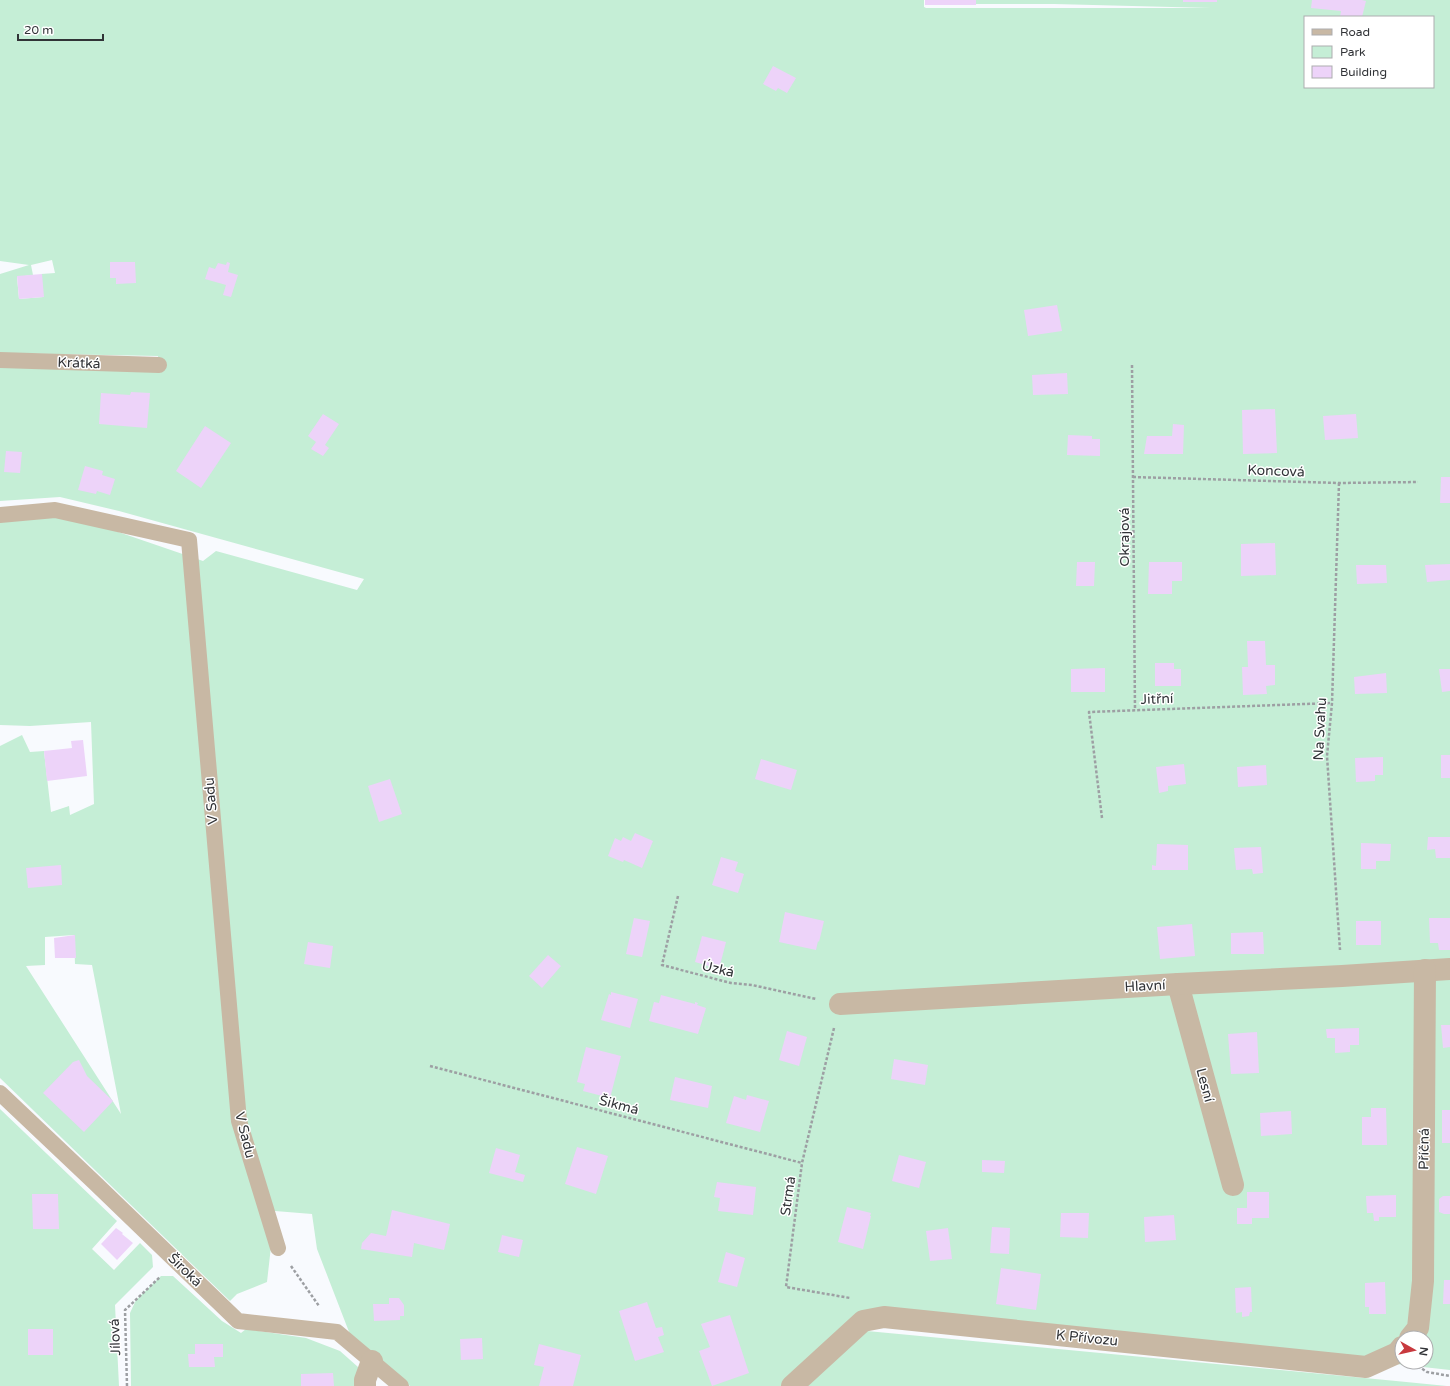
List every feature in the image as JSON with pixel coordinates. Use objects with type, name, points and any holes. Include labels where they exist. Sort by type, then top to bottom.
[{"type":"street","name":"Hlavní","points":[[840,1004],[1450,969]]},
{"type":"street","name":"Příčná","points":[[1415,1330],[1423,1281],[1426,970]]},
{"type":"street","name":"Lesní","points":[[1178,984],[1233,1185]]},
{"type":"street","name":"K Přívozu","points":[[792,1386],[863,1321],[884,1317],[1366,1367],[1394,1355]]},
{"type":"street","points":[[365,1386],[365,1380],[372,1361]]},
{"type":"lane","name":"Krátká","points":[[0,360],[159,365]]},
{"type":"lane","name":"V Sadu","points":[[0,515],[54,510],[189,540],[239,1121],[278,1248]]},
{"type":"lane","name":"Široká","points":[[0,1093],[238,1321],[337,1332]]},
{"type":"lane","points":[[337,1332],[401,1386]]},
{"type":"path","name":"Okrajová","points":[[1132,365],[1135,710]]},
{"type":"path","name":"Koncová","points":[[1133,477],[1339,483],[1418,482]]},
{"type":"path","name":"Na Svahu","points":[[1339,483],[1332,702],[1327,756],[1342,976]]},
{"type":"path","name":"Jitřní","points":[[1102,818],[1089,712],[1332,702]]},
{"type":"path","name":"Úzká","points":[[678,896],[662,965],[731,983],[752,985],[840,1004]]},
{"type":"path","name":"Strmá","points":[[840,1004],[802,1163],[786,1288],[869,1301],[884,1317]]},
{"type":"path","name":"Šikmá","points":[[430,1066],[802,1163]]},
{"type":"path","points":[[278,1248],[337,1332]]},
{"type":"path","name":"Jílová","points":[[127,1386],[125,1310],[177,1261]]},
{"type":"path","points":[[1424,1370],[1427,1372],[1450,1376]]},
{"type":"green space","points":[[0,0],[924,0],[924,7],[926,8],[1211,8],[1054,4],[976,4],[976,0],[1450,0],[1450,1370],[1434,1368],[1434,1330],[1394,1330],[1394,1364],[1234,1346],[865,1310],[782,1386],[410,1386],[351,1337],[317,1249],[312,1214],[275,1211],[267,1282],[237,1294],[230,1301],[0,1078],[0,746],[22,735],[30,752],[44,751],[51,812],[69,806],[70,815],[94,804],[91,722],[30,726],[0,725],[0,517],[57,511],[203,561],[216,551],[357,590],[364,579],[119,511],[60,497],[0,501],[0,365],[159,368],[158,356],[0,353],[0,274],[29,265],[0,261]],"holes":[[[52,260],[55,273],[41,274],[43,297],[19,299],[17,277],[33,275],[31,265]],[[74,935],[75,964],[92,965],[121,1114],[26,966],[45,965],[45,937]]]},
{"type":"green space","points":[[0,1109],[117,1221],[92,1249],[114,1270],[140,1243],[152,1255],[153,1267],[115,1305],[119,1386],[0,1386]]},
{"type":"green space","points":[[161,1276],[173,1276],[222,1321],[241,1333],[246,1329],[306,1338],[340,1351],[358,1367],[358,1386],[131,1386],[130,1313],[136,1300]]},
{"type":"green space","points":[[867,1331],[1396,1381],[1447,1386],[807,1386]]},
{"type":"building","points":[[925,0],[976,0],[976,5],[925,5]]},
{"type":"building","points":[[1183,0],[1217,0],[1217,2],[1183,2]]},
{"type":"building","points":[[1312,0],[1366,1],[1362,16],[1340,16],[1341,11],[1311,8]]},
{"type":"building","points":[[773,66],[796,78],[787,93],[778,88],[776,91],[763,84]]},
{"type":"building","points":[[110,262],[135,262],[136,283],[116,284],[116,278],[110,278]]},
{"type":"building","points":[[227,262],[230,263],[228,272],[238,275],[231,297],[223,295],[226,285],[205,279],[209,267],[215,269],[218,263],[226,265]]},
{"type":"building","points":[[42,274],[44,297],[19,299],[17,276]]},
{"type":"building","points":[[1057,305],[1062,331],[1028,336],[1024,310]]},
{"type":"building","points":[[1067,373],[1068,394],[1033,395],[1032,375]]},
{"type":"building","points":[[131,392],[150,393],[147,428],[99,424],[101,393],[130,395]]},
{"type":"building","points":[[1275,409],[1277,453],[1243,454],[1242,410]]},
{"type":"building","points":[[323,414],[339,424],[325,445],[329,448],[323,456],[311,449],[316,442],[308,436]]},
{"type":"building","points":[[1356,414],[1358,438],[1325,440],[1323,416]]},
{"type":"building","points":[[1173,424],[1184,425],[1183,454],[1144,454],[1147,436],[1172,436]]},
{"type":"building","points":[[205,426],[231,443],[201,488],[176,471]]},
{"type":"building","points":[[1068,435],[1092,436],[1092,439],[1100,439],[1100,456],[1067,455]]},
{"type":"building","points":[[6,451],[22,452],[20,473],[4,472]]},
{"type":"building","points":[[85,466],[103,471],[102,475],[115,479],[110,495],[97,491],[96,494],[78,490]]},
{"type":"building","points":[[1441,477],[1450,477],[1450,503],[1440,503]]},
{"type":"building","points":[[1275,543],[1276,575],[1241,576],[1241,544]]},
{"type":"building","points":[[1077,562],[1095,562],[1094,586],[1076,586]]},
{"type":"building","points":[[1149,562],[1182,562],[1182,581],[1172,581],[1172,594],[1148,594]]},
{"type":"building","points":[[1450,564],[1450,580],[1427,582],[1425,565]]},
{"type":"building","points":[[1356,565],[1386,565],[1387,583],[1357,584]]},
{"type":"building","points":[[1247,641],[1265,641],[1266,665],[1275,665],[1275,685],[1266,686],[1267,694],[1243,695],[1242,667],[1248,667]]},
{"type":"building","points":[[1155,663],[1174,663],[1174,669],[1181,669],[1181,686],[1155,686]]},
{"type":"building","points":[[1105,668],[1105,692],[1071,692],[1071,669]]},
{"type":"building","points":[[1439,669],[1450,669],[1450,691],[1442,692]]},
{"type":"building","points":[[1386,673],[1387,693],[1355,694],[1354,677]]},
{"type":"building","points":[[83,740],[87,776],[47,781],[44,751],[72,748],[71,741]]},
{"type":"building","points":[[1441,755],[1450,755],[1450,778],[1441,778]]},
{"type":"building","points":[[1383,757],[1383,775],[1375,775],[1375,781],[1356,782],[1355,758]]},
{"type":"building","points":[[761,759],[797,770],[791,790],[755,779]]},
{"type":"building","points":[[1184,764],[1186,784],[1168,786],[1168,791],[1159,793],[1156,767]]},
{"type":"building","points":[[1266,765],[1267,785],[1238,787],[1237,767]]},
{"type":"building","points":[[390,779],[402,814],[379,822],[368,786]]},
{"type":"building","points":[[635,833],[653,841],[642,868],[624,860],[623,862],[608,856],[615,838],[621,841],[623,837],[631,841]]},
{"type":"building","points":[[1428,837],[1450,837],[1450,858],[1436,858],[1435,849],[1427,850]]},
{"type":"building","points":[[1361,843],[1391,844],[1390,861],[1376,861],[1376,869],[1361,869]]},
{"type":"building","points":[[1157,844],[1188,845],[1188,870],[1152,870],[1152,865],[1156,866]]},
{"type":"building","points":[[1261,847],[1263,873],[1253,874],[1252,869],[1236,870],[1234,848]]},
{"type":"building","points":[[721,857],[738,862],[735,871],[744,874],[738,893],[712,885]]},
{"type":"building","points":[[61,865],[62,885],[28,888],[26,868]]},
{"type":"building","points":[[785,912],[824,921],[816,950],[779,942]]},
{"type":"building","points":[[634,918],[650,921],[642,957],[626,954]]},
{"type":"building","points":[[1429,918],[1450,918],[1450,950],[1439,950],[1438,943],[1430,943]]},
{"type":"building","points":[[1356,921],[1381,921],[1381,945],[1356,945]]},
{"type":"building","points":[[1192,924],[1195,956],[1160,959],[1157,927]]},
{"type":"building","points":[[1263,932],[1264,954],[1231,954],[1231,933]]},
{"type":"building","points":[[75,935],[76,958],[55,958],[54,938]]},
{"type":"building","points":[[702,936],[726,942],[719,969],[695,962]]},
{"type":"building","points":[[308,942],[333,946],[330,968],[304,964]]},
{"type":"building","points":[[548,955],[561,966],[542,988],[529,976]]},
{"type":"building","points":[[611,992],[638,999],[630,1028],[601,1020],[609,994],[611,995]]},
{"type":"building","points":[[661,995],[695,1004],[695,1002],[698,1003],[697,1005],[706,1008],[698,1034],[649,1021],[654,1002],[659,1003]]},
{"type":"building","points":[[1441,1025],[1450,1025],[1450,1047],[1443,1048]]},
{"type":"building","points":[[1359,1028],[1359,1045],[1350,1045],[1350,1052],[1335,1053],[1335,1038],[1327,1038],[1326,1029]]},
{"type":"building","points":[[787,1031],[807,1037],[799,1066],[779,1060]]},
{"type":"building","points":[[1257,1032],[1259,1073],[1231,1074],[1228,1034]]},
{"type":"building","points":[[586,1047],[621,1056],[610,1098],[583,1091],[585,1084],[577,1082]]},
{"type":"building","points":[[894,1059],[928,1065],[925,1085],[891,1079]]},
{"type":"building","points":[[79,1060],[87,1076],[113,1101],[84,1132],[43,1093],[73,1062]]},
{"type":"building","points":[[675,1077],[712,1086],[708,1108],[670,1100]]},
{"type":"building","points":[[747,1095],[769,1101],[760,1132],[726,1123],[734,1096],[746,1100]]},
{"type":"building","points":[[1371,1108],[1386,1108],[1387,1145],[1362,1145],[1362,1117],[1371,1117]]},
{"type":"building","points":[[1442,1110],[1450,1110],[1450,1143],[1442,1143]]},
{"type":"building","points":[[1291,1111],[1292,1134],[1261,1136],[1260,1113]]},
{"type":"building","points":[[577,1147],[608,1156],[596,1194],[565,1184]]},
{"type":"building","points":[[496,1148],[520,1155],[515,1172],[525,1175],[523,1182],[489,1173]]},
{"type":"building","points":[[899,1155],[926,1162],[919,1188],[892,1181]]},
{"type":"building","points":[[982,1160],[1005,1161],[1004,1173],[982,1172]]},
{"type":"building","points":[[717,1182],[756,1187],[753,1215],[718,1211],[720,1198],[714,1197]]},
{"type":"building","points":[[1247,1192],[1269,1192],[1269,1218],[1252,1218],[1252,1224],[1237,1224],[1237,1208],[1247,1208]]},
{"type":"building","points":[[32,1194],[58,1194],[59,1229],[33,1229]]},
{"type":"building","points":[[1396,1195],[1396,1217],[1379,1217],[1379,1221],[1374,1221],[1373,1213],[1367,1213],[1366,1196]]},
{"type":"building","points":[[1443,1196],[1450,1196],[1450,1214],[1439,1212],[1439,1199]]},
{"type":"building","points":[[847,1207],[871,1213],[863,1249],[838,1242]]},
{"type":"building","points":[[392,1210],[450,1224],[444,1250],[414,1243],[412,1257],[361,1249],[362,1243],[371,1233],[386,1236]]},
{"type":"building","points":[[1061,1213],[1089,1213],[1088,1238],[1060,1237]]},
{"type":"building","points":[[1174,1215],[1176,1240],[1145,1242],[1144,1217]]},
{"type":"building","points":[[992,1227],[1010,1228],[1009,1254],[990,1253]]},
{"type":"building","points":[[116,1228],[133,1243],[117,1260],[101,1244]]},
{"type":"building","points":[[948,1228],[952,1259],[930,1261],[926,1231]]},
{"type":"building","points":[[502,1235],[523,1240],[519,1257],[498,1252]]},
{"type":"building","points":[[726,1252],[745,1258],[737,1287],[718,1282]]},
{"type":"building","points":[[1001,1268],[1041,1274],[1036,1310],[996,1304]]},
{"type":"building","points":[[1444,1280],[1450,1280],[1450,1304],[1443,1304]]},
{"type":"building","points":[[1385,1282],[1386,1314],[1369,1314],[1369,1307],[1365,1307],[1365,1283]]},
{"type":"building","points":[[1251,1287],[1252,1312],[1250,1312],[1249,1316],[1242,1317],[1242,1312],[1236,1313],[1235,1288]]},
{"type":"building","points":[[389,1298],[399,1298],[404,1305],[404,1316],[400,1316],[400,1320],[374,1321],[373,1304],[389,1304]]},
{"type":"building","points":[[647,1302],[656,1328],[662,1327],[664,1335],[658,1337],[664,1352],[635,1361],[619,1311]]},
{"type":"building","points":[[730,1315],[749,1373],[712,1386],[699,1351],[710,1347],[701,1324]]},
{"type":"building","points":[[28,1329],[53,1329],[53,1355],[28,1355]]},
{"type":"building","points":[[482,1338],[483,1359],[461,1360],[460,1339]]},
{"type":"building","points":[[195,1344],[223,1344],[223,1357],[214,1357],[215,1367],[189,1367],[188,1354],[195,1354]]},
{"type":"building","points":[[539,1344],[581,1355],[573,1386],[539,1386],[544,1367],[534,1365]]},
{"type":"building","points":[[333,1373],[334,1386],[301,1386],[301,1374]]}]
